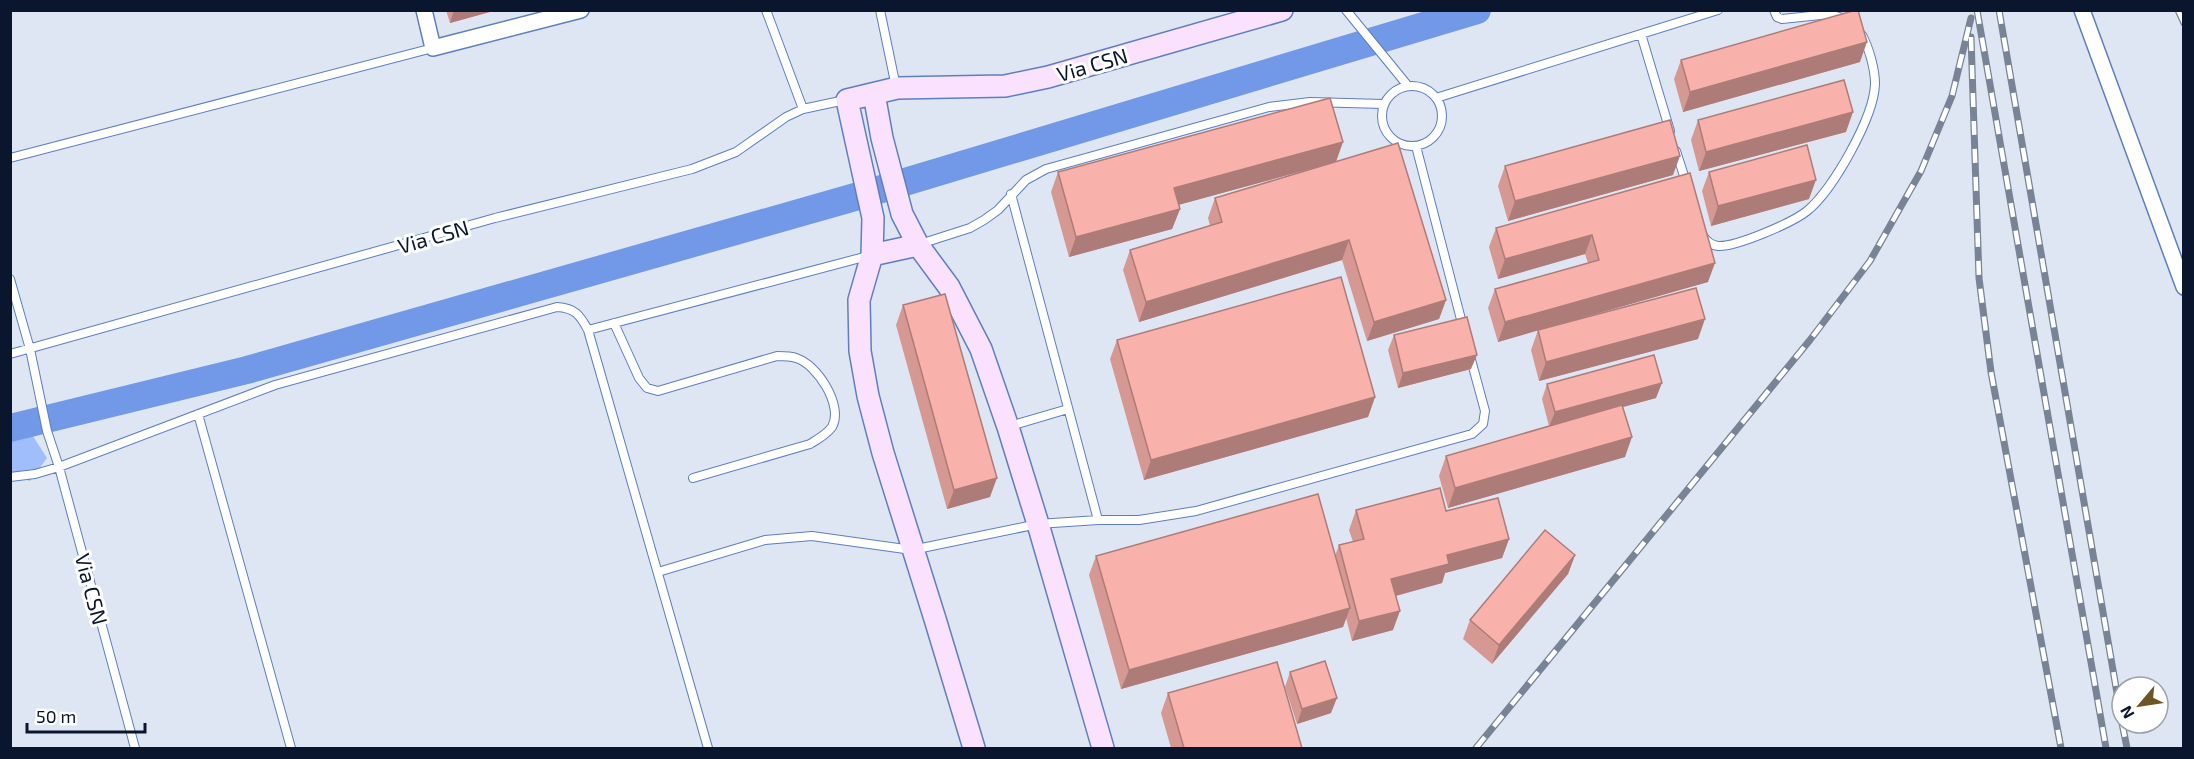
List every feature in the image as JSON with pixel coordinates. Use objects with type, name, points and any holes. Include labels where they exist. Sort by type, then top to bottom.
[{"type":"street","points":[[424,10],[433,48],[581,10]]},
{"type":"street","name":"Via CSN","points":[[846,100],[897,88],[1005,86],[1048,77],[1282,10]]},
{"type":"street","points":[[2082,10],[2184,287]]},
{"type":"street","points":[[874,94],[882,138],[902,214],[918,245],[949,287],[981,349],[1038,524],[1103,748]]},
{"type":"street","points":[[846,100],[873,218],[872,255],[859,300],[860,351],[868,396],[912,550],[974,748]]},
{"type":"street","points":[[872,255],[918,245]]},
{"type":"lane","points":[[766,10],[803,109]]},
{"type":"lane","points":[[880,10],[897,88]]},
{"type":"lane","points":[[1436,98],[1718,10]]},
{"type":"lane","points":[[1774,10],[1777,17],[1782,19],[1830,14],[1843,17],[1851,23]]},
{"type":"lane","points":[[1347,11],[1408,86]]},
{"type":"lane","points":[[1698,223],[1707,242],[1716,246],[1725,245],[1771,231],[1807,212],[1829,187],[1866,122],[1875,84],[1868,46],[1858,28]]},
{"type":"lane","points":[[1641,34],[1671,134]]},
{"type":"lane","points":[[10,158],[433,48]]},
{"type":"lane","points":[[1408,86],[1419,87],[1436,98],[1441,107],[1440,128],[1426,143],[1416,146],[1406,145],[1396,141],[1388,134],[1383,125],[1384,104],[1398,89],[1408,86]]},
{"type":"lane","name":"Via CSN","points":[[10,354],[495,218],[692,169],[736,152],[786,117],[803,109],[846,100]]},
{"type":"lane","points":[[918,245],[970,228],[998,210],[1026,180],[1046,169],[1269,107],[1310,102],[1384,104]]},
{"type":"lane","points":[[658,572],[765,540],[812,536],[912,550],[1038,524],[1139,520],[1196,511],[1472,434],[1483,424],[1485,411],[1416,146]]},
{"type":"lane","points":[[1675,146],[1688,190]]},
{"type":"lane","points":[[1011,194],[1098,520]]},
{"type":"lane","points":[[588,330],[872,255]]},
{"type":"lane","name":"Via CSN","points":[[10,279],[30,349],[47,431],[60,467],[135,748]]},
{"type":"lane","points":[[10,477],[35,474],[60,467],[275,386],[557,307],[569,308],[579,314],[588,330],[708,748]]},
{"type":"lane","points":[[614,323],[639,378],[647,388],[658,391],[777,356],[797,358],[813,367],[828,388],[834,409],[833,425],[824,436],[810,444],[693,478]]},
{"type":"lane","points":[[1008,427],[1068,409]]},
{"type":"lane","points":[[198,414],[291,748]]},
{"type":"shaded area","points":[[20,416],[47,458],[30,481],[11,475],[11,419]]},
{"type":"building","points":[[1858,10],[1867,42],[1690,92],[1681,60]]},
{"type":"building","points":[[1844,80],[1853,112],[1706,152],[1698,120]]},
{"type":"building","points":[[1330,98],[1343,142],[1174,188],[1180,209],[1076,237],[1058,172]]},
{"type":"building","points":[[1670,120],[1680,156],[1515,201],[1505,166]]},
{"type":"building","points":[[1398,143],[1446,300],[1374,322],[1349,240],[1146,302],[1130,250],[1222,222],[1215,198]]},
{"type":"building","points":[[1807,145],[1816,180],[1718,206],[1709,172]]},
{"type":"building","points":[[1690,173],[1715,263],[1505,322],[1495,289],[1599,260],[1592,235],[1505,259],[1496,228]]},
{"type":"building","points":[[1341,277],[1375,397],[1151,460],[1117,340]]},
{"type":"building","points":[[1696,288],[1705,319],[1546,362],[1538,330]]},
{"type":"building","points":[[945,294],[997,478],[954,490],[903,305]]},
{"type":"building","points":[[1467,317],[1477,355],[1403,373],[1394,335]]},
{"type":"building","points":[[1654,355],[1662,383],[1555,412],[1547,384]]},
{"type":"building","points":[[1622,405],[1632,437],[1455,488],[1446,456]]},
{"type":"building","points":[[1440,488],[1446,511],[1498,498],[1509,539],[1447,555],[1449,564],[1391,579],[1400,611],[1359,621],[1339,545],[1364,539],[1356,510]]},
{"type":"building","points":[[1318,494],[1350,608],[1129,670],[1096,556]]},
{"type":"building","points":[[1545,530],[1575,555],[1499,645],[1470,620]]},
{"type":"building","points":[[1325,661],[1337,698],[1302,709],[1290,672]]},
{"type":"building","points":[[1277,662],[1302,748],[1184,748],[1168,693]]},
{"type":"waterway","points":[[10,428],[247,370],[855,197],[1477,10]]},
{"type":"railway","points":[[1977,10],[2106,748]]},
{"type":"railway","points":[[1999,10],[2114,675]]},
{"type":"railway","points":[[2178,10],[2184,23]]},
{"type":"railway","points":[[1476,748],[1810,340],[1870,261],[1921,171],[1952,96],[1971,18]]},
{"type":"railway","points":[[1971,37],[1979,278],[1991,372],[2061,748]]},
{"type":"railway","points":[[2124,735],[2127,748]]}]
